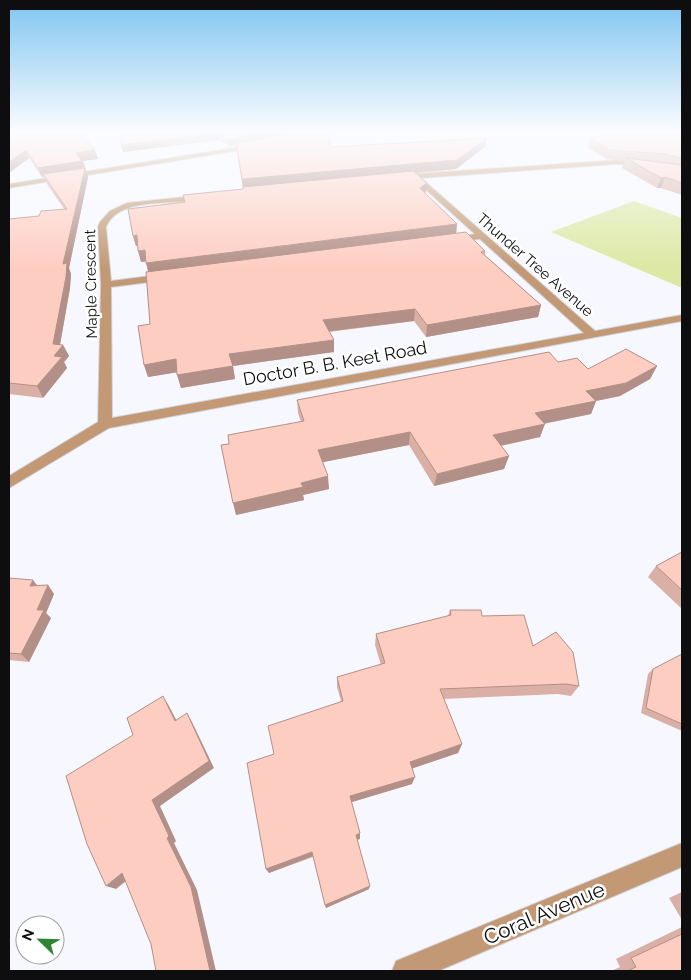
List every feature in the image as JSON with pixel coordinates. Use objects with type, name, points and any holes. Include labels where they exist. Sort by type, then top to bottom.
[{"type":"street","points":[[9,186],[66,177]]},
{"type":"street","points":[[386,179],[408,177]]},
{"type":"street","name":"Thunder Tree Avenue","points":[[416,177],[592,334]]},
{"type":"street","name":"Maple Crescent","points":[[105,424],[106,285],[102,227],[110,214],[130,205],[209,196]]},
{"type":"street","points":[[442,242],[481,236]]},
{"type":"street","points":[[106,285],[175,276]]},
{"type":"street","name":"Doctor B. B. Keet Road","points":[[9,483],[105,424],[682,318]]},
{"type":"street","name":"Coral Avenue","points":[[406,971],[682,856]]},
{"type":"green space","points":[[634,201],[682,218],[682,288],[551,232]]},
{"type":"building","points":[[45,177],[83,177],[63,264],[67,263],[66,277],[53,344],[63,345],[54,356],[62,357],[37,386],[9,383],[9,219],[39,216],[41,211],[67,209]]},
{"type":"building","points":[[242,177],[268,177],[242,179]]},
{"type":"building","points":[[352,177],[420,177],[427,183],[420,188],[457,224],[146,263],[145,250],[138,251],[137,235],[133,236],[128,209],[185,202],[183,195],[243,189],[243,187]]},
{"type":"building","points":[[659,177],[682,177],[682,183],[665,177]]},
{"type":"building","points":[[466,232],[485,251],[481,252],[541,305],[427,325],[415,309],[323,320],[334,340],[229,354],[233,366],[177,375],[176,359],[144,365],[138,326],[150,324],[146,272]]},
{"type":"building","points":[[626,349],[657,366],[626,383],[586,391],[596,401],[535,413],[545,424],[493,435],[509,456],[437,474],[410,432],[318,450],[328,476],[301,483],[303,487],[233,503],[221,445],[229,444],[228,435],[304,421],[297,400],[549,352],[558,362],[577,358],[588,369]]},
{"type":"building","points":[[682,552],[682,590],[656,566]]},
{"type":"building","points":[[9,578],[33,580],[30,586],[48,585],[37,610],[44,610],[21,654],[9,653]]},
{"type":"building","points":[[450,610],[481,610],[482,616],[524,615],[533,646],[556,632],[573,652],[579,686],[566,684],[440,689],[462,744],[410,762],[415,777],[350,796],[360,833],[356,835],[370,886],[325,905],[312,852],[266,869],[247,763],[274,754],[268,726],[343,701],[337,677],[385,663],[376,634],[451,615]]},
{"type":"building","points":[[682,654],[682,724],[646,708],[653,669]]},
{"type":"building","points":[[163,696],[175,721],[187,713],[209,761],[152,800],[169,836],[167,838],[191,887],[210,971],[156,971],[151,944],[122,873],[106,886],[87,844],[66,776],[133,735],[127,718]]},
{"type":"building","points":[[682,934],[682,971],[627,971],[636,967],[631,958]]}]
